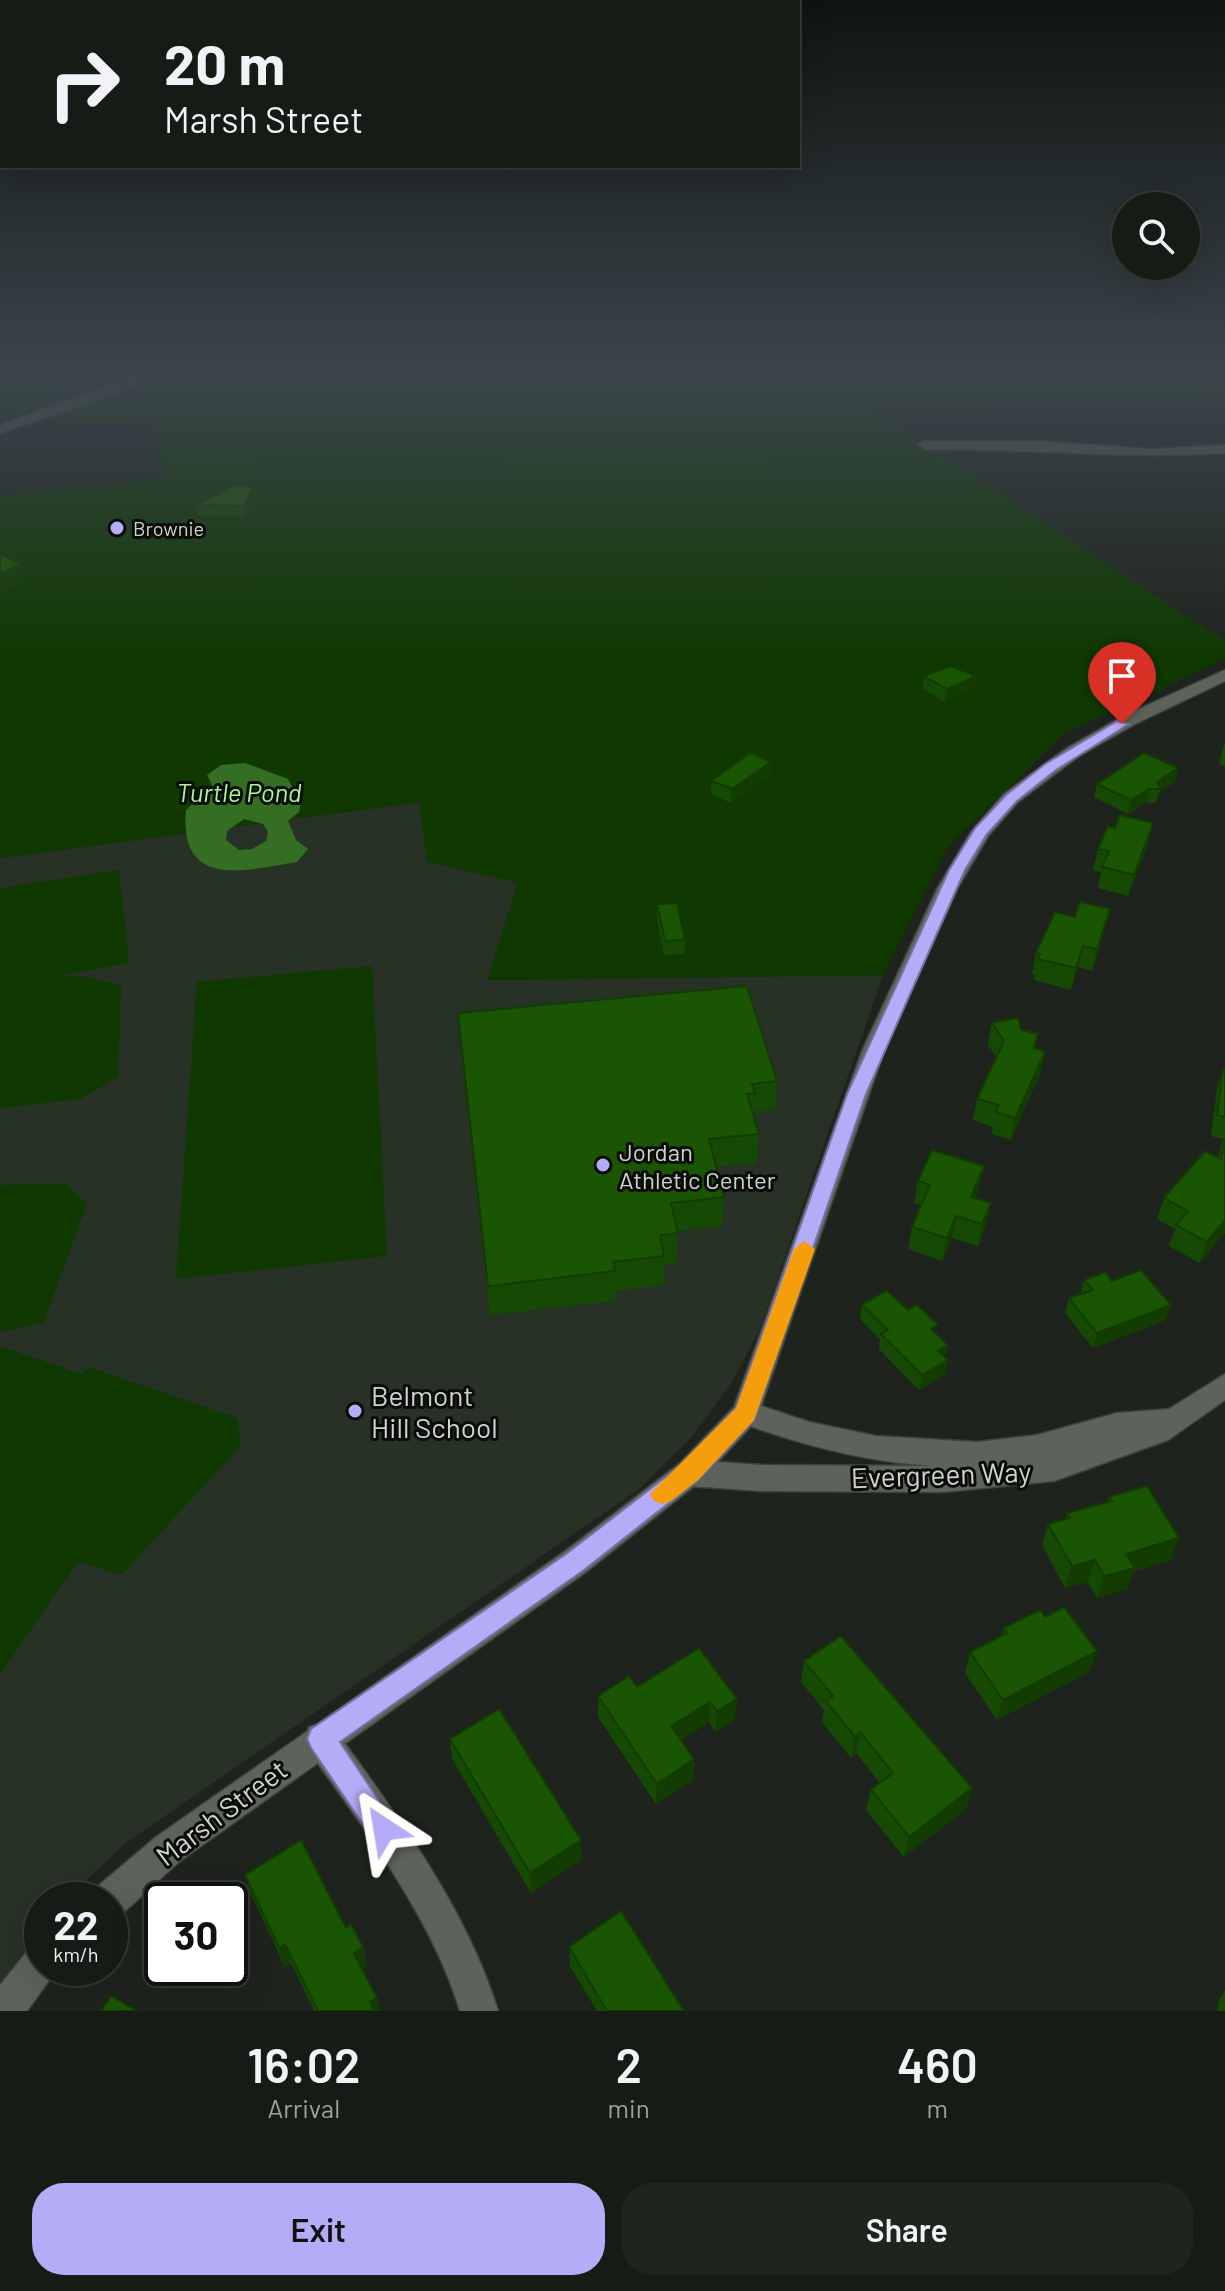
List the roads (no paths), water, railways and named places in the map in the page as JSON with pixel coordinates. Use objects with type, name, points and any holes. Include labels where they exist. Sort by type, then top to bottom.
[{"type":"street","name":"Marsh Street","points":[[128,1884],[168,1849],[575,1562],[689,1473],[746,1413],[873,1051],[969,849],[1011,798],[1050,767],[1131,719],[1225,675]]},
{"type":"street","name":"Evergreen Way","points":[[689,1473],[762,1478],[943,1479],[1054,1469],[1158,1432],[1225,1385]]},
{"type":"street","name":"Evergreen Way","points":[[746,1413],[825,1438],[900,1451],[947,1453],[1011,1452],[1120,1424],[1182,1418]]},
{"type":"street","points":[[321,1739],[368,1804],[429,1903],[474,1991],[479,2011]]},
{"type":"street","points":[[3,2011],[24,1985]]},
{"type":"water","name":"Turtle Pond","points":[[245,763],[288,779],[301,804],[299,812],[288,821],[296,840],[308,849],[297,862],[256,869],[219,869],[204,864],[193,853],[187,835],[186,810],[212,785],[207,775],[221,765]],"holes":[[[244,819],[263,824],[268,832],[266,841],[252,849],[239,850],[226,840],[227,831]]]},
{"type":"place","name":"Brownie","points":[[117,528]]},
{"type":"place","name":"Jordan Athletic Center","points":[[603,1165]]},
{"type":"place","name":"Belmont Hill School","points":[[355,1411]]}]
